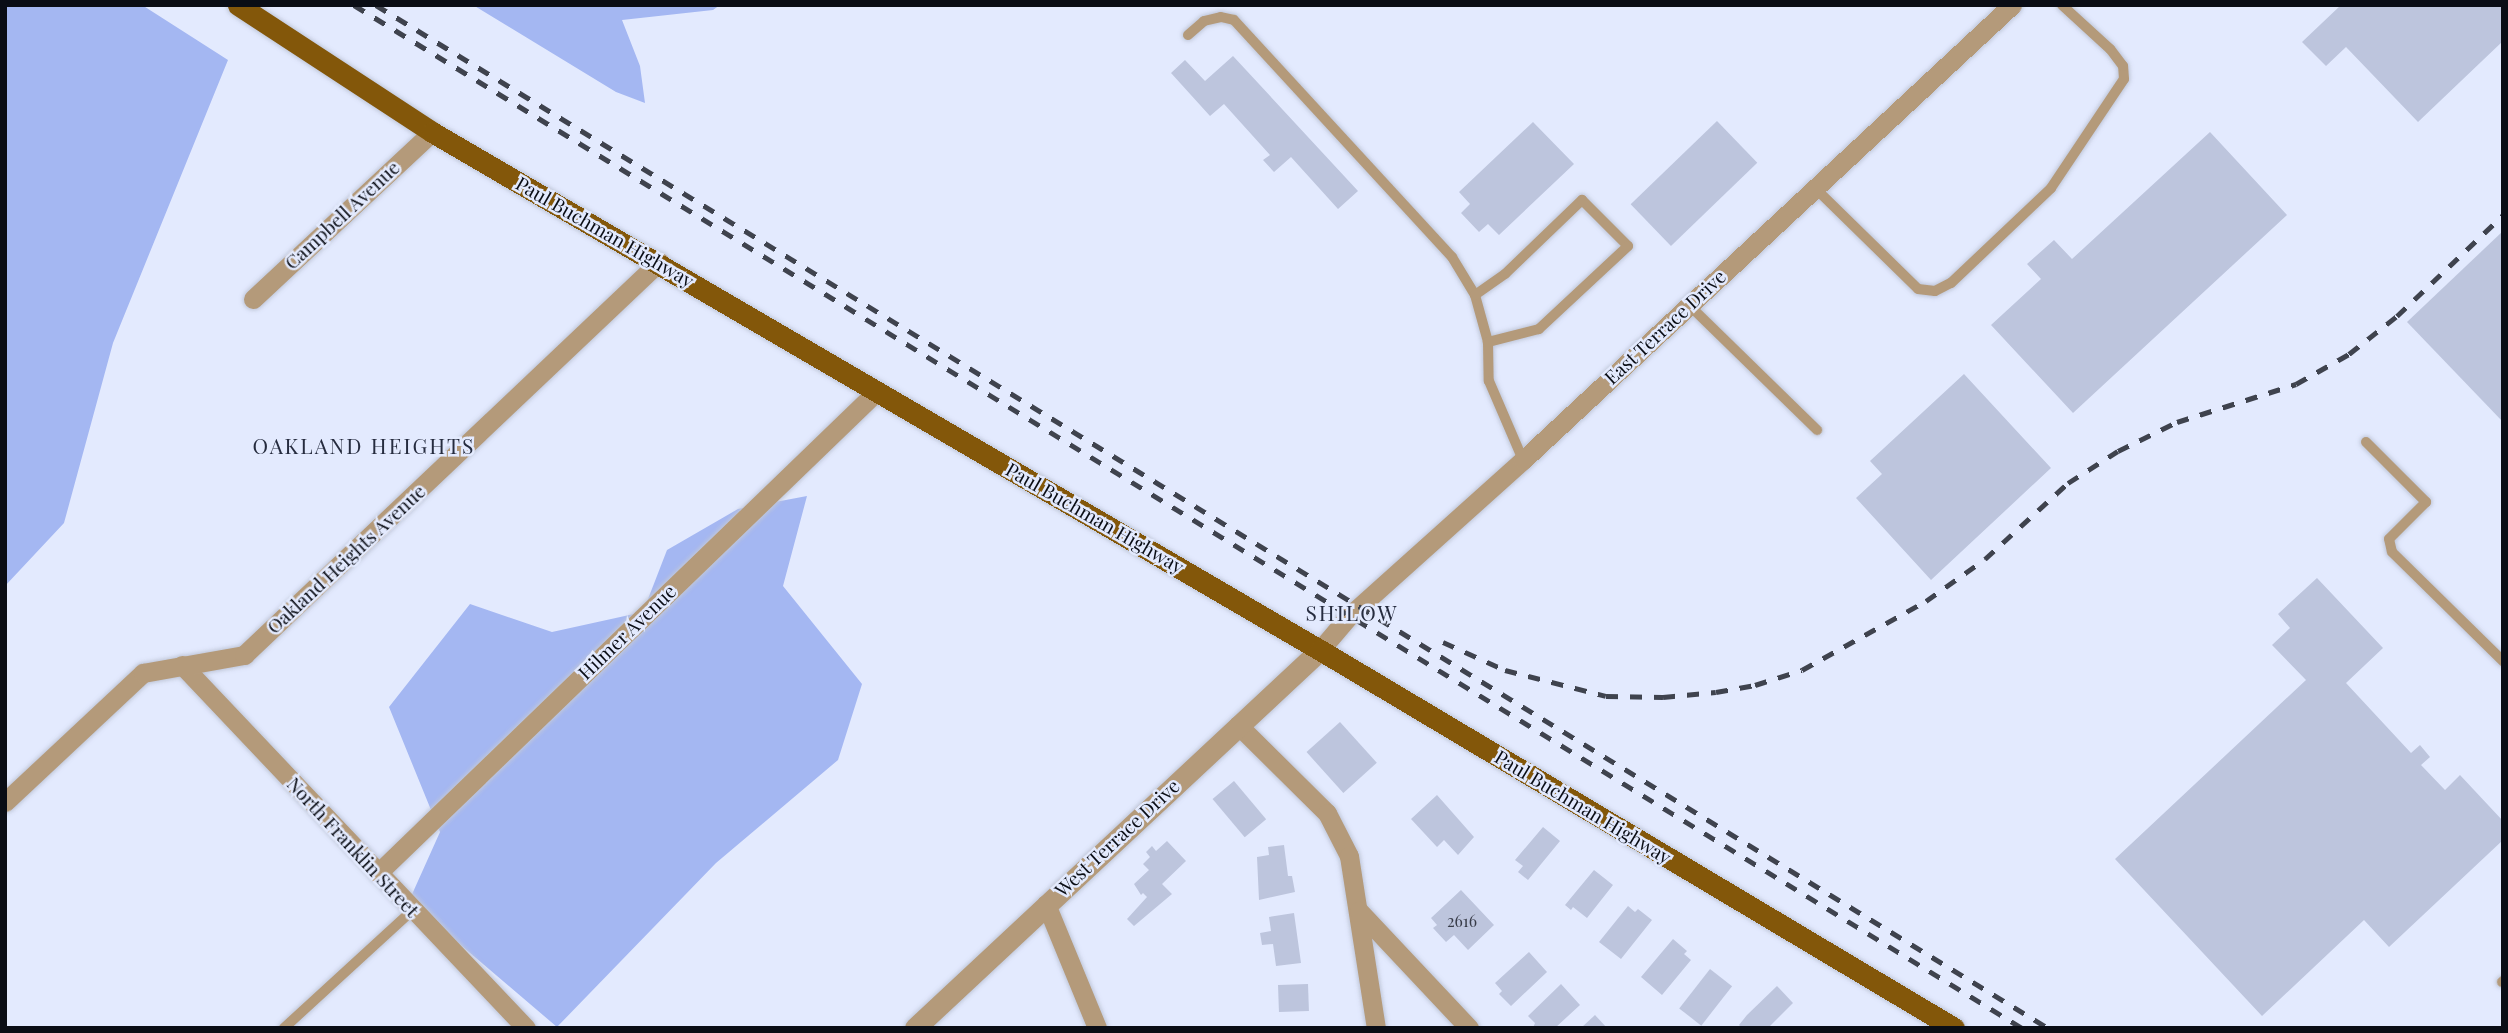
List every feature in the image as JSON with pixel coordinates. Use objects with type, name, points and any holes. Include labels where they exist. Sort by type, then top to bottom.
[{"type":"main road","name":"Paul Buchman Highway","points":[[238,5],[432,132],[1320,650],[1954,1028]]},
{"type":"street","name":"East Terrace Drive","points":[[1320,650],[1349,616],[1523,460],[2012,5]]},
{"type":"street","name":"Campbell Avenue","points":[[253,299],[432,132]]},
{"type":"street","name":"Oakland Heights Avenue","points":[[5,802],[143,673],[244,655],[659,262]]},
{"type":"street","name":"Hilmer Avenue","points":[[377,873],[877,391]]},
{"type":"street","name":"West Terrace Drive","points":[[915,1028],[1320,650]]},
{"type":"street","name":"North Franklin Street","points":[[182,665],[526,1028]]},
{"type":"street","points":[[1238,725],[1327,813],[1349,856],[1376,1028]]},
{"type":"street","points":[[1046,904],[1097,1028]]},
{"type":"street","points":[[1359,911],[1469,1028]]},
{"type":"lane","points":[[1815,188],[1917,289],[1935,291],[1951,283],[2051,188],[2124,79],[2123,66],[2110,50],[2062,5]]},
{"type":"lane","points":[[1188,35],[1204,20],[1220,17],[1234,20],[1452,257],[1475,295],[1488,342],[1489,381],[1523,460]]},
{"type":"lane","points":[[1475,295],[1506,274],[1582,200],[1629,246],[1539,329],[1488,342]]},
{"type":"lane","points":[[1689,305],[1817,430]]},
{"type":"lane","points":[[2366,442],[2426,502],[2389,539],[2392,552],[2503,661]]},
{"type":"lane","points":[[284,1028],[413,910]]},
{"type":"shaded area","points":[[5,5],[142,5],[228,60],[113,343],[64,523],[5,586]]},
{"type":"shaded area","points":[[473,5],[720,5],[713,10],[622,20],[640,66],[645,103],[616,92]]},
{"type":"shaded area","points":[[807,496],[783,586],[862,684],[838,760],[716,863],[557,1027],[409,901],[440,832],[389,707],[470,604],[552,632],[643,612],[667,550],[738,509]]},
{"type":"building","points":[[2341,5],[2503,5],[2503,41],[2418,122],[2346,47],[2326,66],[2302,42]]},
{"type":"building","points":[[1233,56],[1358,191],[1338,209],[1291,157],[1274,172],[1263,160],[1270,155],[1224,104],[1210,116],[1171,73],[1185,60],[1205,81]]},
{"type":"building","points":[[1717,121],[1757,163],[1671,246],[1631,204]]},
{"type":"building","points":[[1533,122],[1574,164],[1499,235],[1488,224],[1479,232],[1461,213],[1470,204],[1459,192]]},
{"type":"building","points":[[2210,132],[2287,215],[2073,413],[1991,325],[2041,279],[2027,264],[2054,240],[2072,259]]},
{"type":"building","points":[[2503,231],[2503,422],[2407,322]]},
{"type":"building","points":[[1964,374],[2051,468],[1931,580],[1856,498],[1882,474],[1870,461]]},
{"type":"building","points":[[2317,578],[2383,648],[2346,683],[2411,753],[2420,745],[2430,757],[2421,765],[2445,790],[2460,775],[2503,821],[2503,840],[2389,947],[2364,920],[2262,1016],[2115,859],[2306,680],[2272,645],[2290,628],[2278,614]]},
{"type":"building","points":[[1340,722],[1377,763],[1343,793],[1307,752]]},
{"type":"building","points":[[1234,781],[1266,819],[1245,837],[1213,799]]},
{"type":"building","points":[[1437,795],[1474,837],[1458,855],[1444,840],[1437,847],[1411,819]]},
{"type":"building","points":[[1543,827],[1560,841],[1528,880],[1518,872],[1523,866],[1515,860]]},
{"type":"building","points":[[1167,841],[1186,861],[1162,884],[1172,894],[1134,926],[1127,919],[1147,897],[1143,893],[1141,895],[1134,884],[1149,870],[1143,864],[1150,857],[1146,852],[1152,846],[1156,851]]},
{"type":"building","points":[[1284,845],[1288,876],[1292,876],[1295,892],[1259,900],[1257,857],[1269,855],[1268,847]]},
{"type":"building","points":[[1594,870],[1613,885],[1587,918],[1573,907],[1571,910],[1565,905]]},
{"type":"building","points":[[1461,890],[1494,925],[1468,950],[1454,935],[1446,942],[1433,928],[1437,925],[1431,918]]},
{"type":"building","points":[[1628,906],[1635,912],[1638,909],[1652,920],[1621,959],[1599,942]]},
{"type":"building","points":[[1294,913],[1301,963],[1276,966],[1273,944],[1262,945],[1260,933],[1271,931],[1269,917]]},
{"type":"building","points":[[1673,939],[1687,951],[1684,954],[1691,960],[1662,995],[1641,977]]},
{"type":"building","points":[[1529,952],[1547,972],[1511,1006],[1499,994],[1502,991],[1495,983]]},
{"type":"building","points":[[1710,969],[1732,986],[1701,1026],[1679,1008]]},
{"type":"building","points":[[1308,984],[1309,1011],[1279,1012],[1278,985]]},
{"type":"building","points":[[1561,984],[1580,1005],[1555,1028],[1533,1028],[1535,1023],[1528,1016]]},
{"type":"building","points":[[1777,986],[1793,1003],[1768,1028],[1742,1028],[1739,1025],[1747,1015]]},
{"type":"building","points":[[1595,1015],[1607,1028],[1581,1028]]},
{"type":"railway","points":[[354,5],[2022,1028]]},
{"type":"railway","points":[[376,5],[2048,1028]]},
{"type":"railway","points":[[1443,642],[1505,670],[1606,696],[1663,697],[1716,692],[1755,685],[1802,670],[1926,601],[1985,559],[2068,483],[2118,451],[2177,422],[2296,384],[2349,354],[2397,316],[2503,215]]},
{"type":"district","name":"OAKLAND HEIGHTS","points":[[364,445]]},
{"type":"district","name":"SHILOW","points":[[1352,612]]}]
